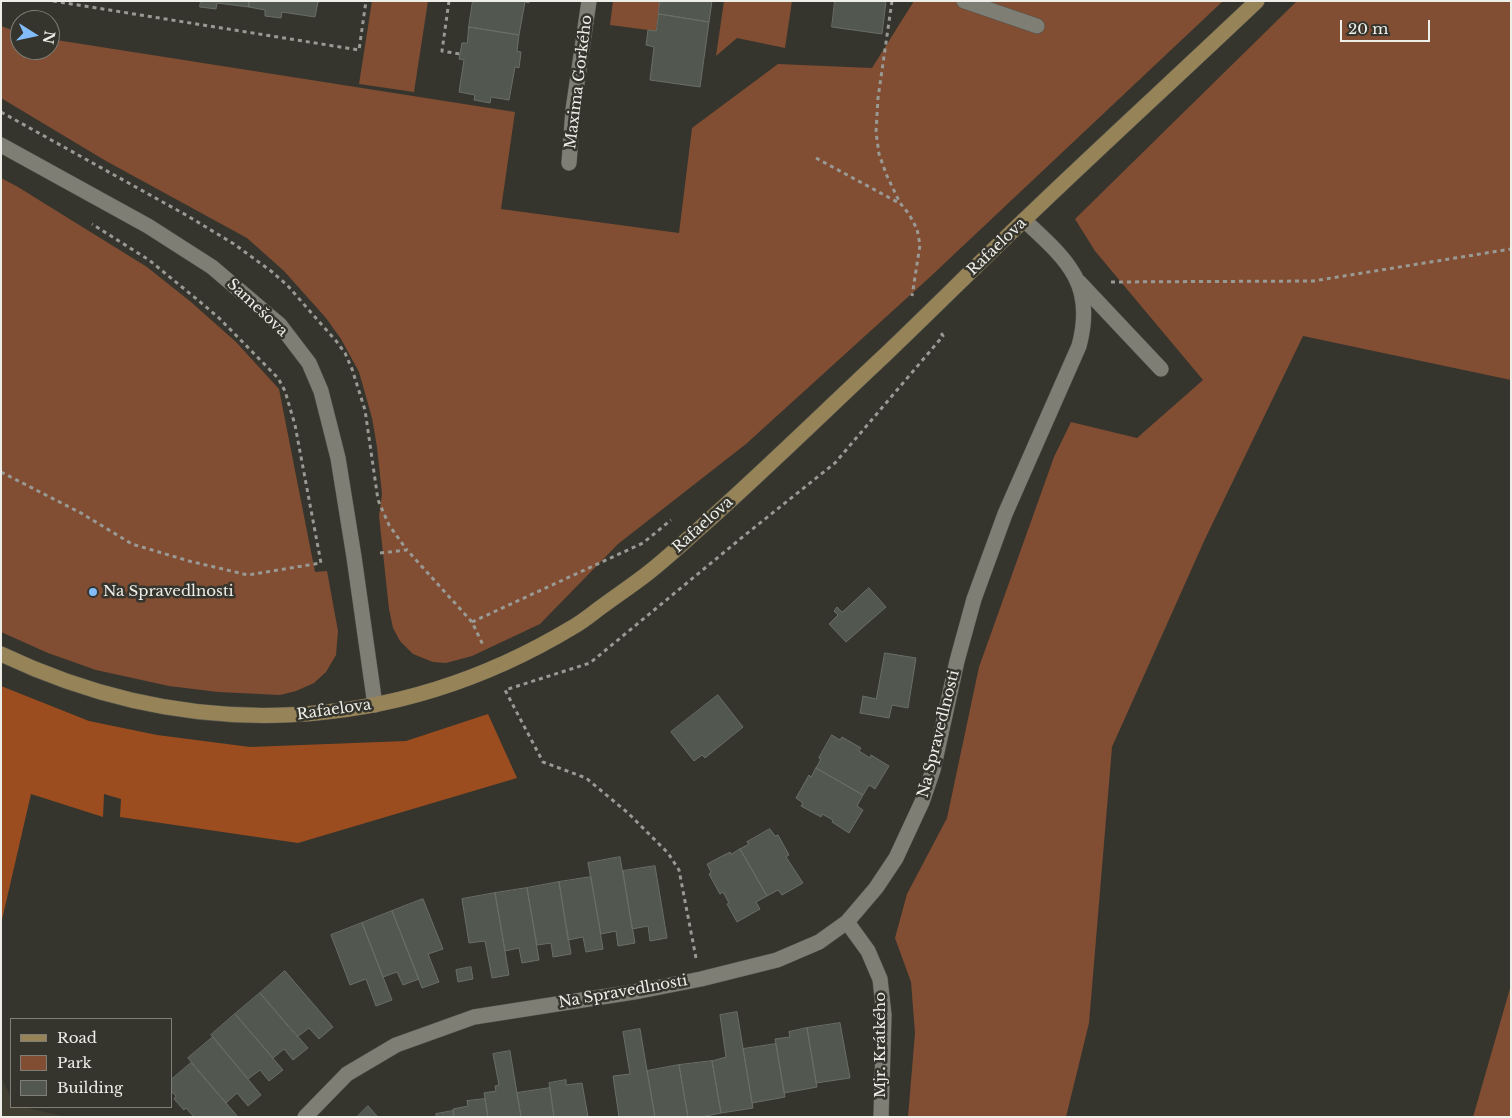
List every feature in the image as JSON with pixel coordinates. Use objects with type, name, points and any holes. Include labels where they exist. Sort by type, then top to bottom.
[{"type":"main road","name":"Rafaelova","points":[[1,654],[67,682],[133,701],[203,713],[249,716],[290,716],[348,710],[411,697],[496,668],[575,626],[650,572],[751,482],[1024,220],[1257,1]]},
{"type":"street","name":"Maxima Gorkého","points":[[569,163],[573,110],[589,1]]},
{"type":"street","points":[[964,1],[1037,26]]},
{"type":"street","name":"Samešova","points":[[1,145],[148,226],[212,267],[280,325],[309,363],[321,391],[338,458],[375,704]]},
{"type":"street","name":"Na Spravedlnosti","points":[[305,1117],[347,1074],[396,1045],[474,1017],[640,991],[701,979],[777,960],[818,942],[847,922],[876,888],[896,858],[922,802],[933,770],[957,661],[974,599],[1005,514],[1080,346],[1084,321],[1079,282],[1063,256],[1024,220]]},
{"type":"street","points":[[1079,282],[1161,369]]},
{"type":"street","name":"Mjr. Krátkého","points":[[847,922],[868,951],[880,979],[884,1015],[881,1117]]},
{"type":"path","points":[[54,1],[359,50],[366,1]]},
{"type":"path","points":[[449,1],[442,51],[460,54]]},
{"type":"path","points":[[892,1],[878,98],[876,132],[879,154],[900,203],[909,214],[917,229],[920,245],[911,302]]},
{"type":"path","points":[[816,158],[900,203]]},
{"type":"path","points":[[1,472],[81,512],[132,544],[189,561],[248,575],[321,563],[295,425],[285,391],[278,378],[219,318],[199,301],[149,260],[88,222]]},
{"type":"path","points":[[1079,282],[1313,281],[1511,249]]},
{"type":"path","points":[[701,979],[679,870],[668,853],[628,813],[586,778],[543,762],[505,690],[590,663],[744,535],[835,463],[943,336]]},
{"type":"path","points":[[472,622],[643,543],[672,519]]},
{"type":"path","points":[[380,553],[407,550],[472,622],[485,649]]},
{"type":"shaded area","points":[[1,686],[89,721],[157,735],[250,747],[406,741],[488,714],[517,778],[298,843],[120,817],[121,799],[104,794],[103,817],[31,794],[1,924]]},
{"type":"shaded area","points":[[1,1077],[10,1095],[10,1108],[26,1108],[67,1117],[1,1117]]},
{"type":"green space","points":[[372,1],[428,1],[414,92],[359,84]]},
{"type":"green space","points":[[613,1],[660,1],[656,31],[610,25]]},
{"type":"green space","points":[[724,1],[792,1],[785,48],[737,38],[716,56]]},
{"type":"green space","points":[[914,1],[1223,1],[930,277],[746,444],[618,544],[540,624],[472,656],[446,663],[433,662],[413,654],[400,641],[393,628],[389,609],[379,516],[382,494],[372,418],[359,372],[341,339],[326,318],[284,271],[247,238],[106,161],[1,98],[1,26],[10,29],[10,60],[60,60],[60,41],[515,112],[501,209],[679,233],[692,128],[778,64],[872,68]]},
{"type":"green space","points":[[1297,1],[1511,1],[1511,380],[1303,336],[1205,539],[1112,747],[1089,1023],[1066,1117],[908,1117],[915,1033],[911,982],[895,938],[907,894],[947,818],[979,667],[1054,457],[1071,422],[1137,438],[1203,380],[1095,251],[1075,219]]},
{"type":"green space","points":[[1,178],[147,267],[191,302],[236,342],[279,389],[315,572],[327,571],[338,631],[336,655],[326,672],[314,683],[296,691],[280,695],[218,692],[169,686],[96,670],[48,653],[1,632]]},
{"type":"green space","points":[[1511,985],[1511,1117],[1473,1117]]},
{"type":"building","points":[[201,1],[249,1],[249,7],[217,3],[216,9],[200,7]]},
{"type":"building","points":[[249,1],[323,1],[318,2],[315,17],[282,12],[281,18],[265,16],[265,10],[249,7]]},
{"type":"building","points":[[473,1],[529,1],[529,3],[525,2],[519,35],[469,27]]},
{"type":"building","points":[[660,1],[712,1],[709,22],[659,14]]},
{"type":"building","points":[[835,1],[886,1],[882,34],[832,27]]},
{"type":"building","points":[[659,14],[709,22],[700,87],[650,80],[654,47],[646,45],[648,30],[656,31]]},
{"type":"building","points":[[469,27],[519,35],[517,51],[521,52],[519,68],[515,67],[509,100],[491,97],[490,103],[474,100],[475,95],[459,92],[464,60],[459,59],[462,43],[467,43]]},
{"type":"building","points":[[869,588],[886,607],[846,642],[829,624],[838,615],[834,611],[837,607],[842,612]]},
{"type":"building","points":[[885,653],[916,658],[908,708],[892,705],[889,718],[860,713],[863,696],[876,699]]},
{"type":"building","points":[[718,695],[743,727],[705,758],[702,755],[694,761],[671,732]]},
{"type":"building","points":[[832,735],[840,740],[842,737],[861,748],[859,751],[870,758],[871,755],[889,766],[875,789],[869,785],[863,795],[816,768],[821,759],[819,758]]},
{"type":"building","points":[[816,768],[863,795],[857,806],[863,810],[849,833],[832,822],[833,820],[822,814],[821,817],[801,806],[803,803],[796,798],[809,775],[811,777]]},
{"type":"building","points":[[770,829],[775,836],[778,835],[789,855],[786,857],[803,883],[782,895],[778,890],[767,896],[740,849],[749,844],[747,842]]},
{"type":"building","points":[[740,849],[767,896],[756,902],[760,909],[737,922],[723,892],[720,894],[709,874],[711,872],[707,864]]},
{"type":"building","points":[[620,857],[635,943],[618,946],[616,931],[601,934],[588,863]]},
{"type":"building","points":[[655,866],[667,938],[650,941],[648,926],[632,929],[623,871]]},
{"type":"building","points":[[591,877],[603,949],[586,952],[583,937],[568,940],[559,882]]},
{"type":"building","points":[[559,882],[571,954],[553,957],[551,943],[537,945],[527,888]]},
{"type":"building","points":[[527,888],[539,960],[522,963],[519,948],[505,951],[495,893]]},
{"type":"building","points":[[495,893],[509,975],[492,978],[485,941],[469,943],[462,899]]},
{"type":"building","points":[[423,899],[443,949],[428,954],[439,982],[422,988],[392,911]]},
{"type":"building","points":[[392,911],[419,979],[403,985],[397,972],[383,977],[362,923]]},
{"type":"building","points":[[362,923],[392,1000],[376,1006],[366,979],[350,985],[331,935]]},
{"type":"building","points":[[471,967],[473,979],[458,982],[456,970]]},
{"type":"building","points":[[285,971],[333,1027],[319,1039],[309,1028],[297,1037],[260,993]]},
{"type":"building","points":[[260,993],[308,1048],[293,1060],[284,1049],[273,1058],[235,1014]]},
{"type":"building","points":[[737,1012],[753,1108],[721,1113],[712,1061],[726,1057],[720,1015]]},
{"type":"building","points":[[235,1014],[283,1070],[269,1081],[260,1070],[248,1079],[211,1035]]},
{"type":"building","points":[[840,1023],[850,1078],[816,1083],[807,1028]]},
{"type":"building","points":[[807,1028],[817,1087],[784,1093],[775,1039],[790,1037],[789,1032]]},
{"type":"building","points":[[640,1029],[655,1117],[619,1117],[613,1076],[630,1074],[623,1032]]},
{"type":"building","points":[[213,1037],[261,1095],[248,1106],[237,1093],[226,1103],[188,1058]]},
{"type":"building","points":[[776,1044],[785,1097],[752,1103],[743,1049]]},
{"type":"building","points":[[510,1051],[521,1117],[488,1117],[484,1093],[496,1091],[495,1086],[499,1085],[493,1054]]},
{"type":"building","points":[[712,1061],[721,1113],[701,1117],[688,1117],[679,1065]]},
{"type":"building","points":[[191,1063],[238,1117],[194,1117],[174,1099],[176,1096],[172,1092],[172,1079]]},
{"type":"building","points":[[679,1065],[688,1117],[655,1117],[647,1071]]},
{"type":"building","points":[[566,1080],[566,1085],[582,1083],[588,1117],[554,1117],[549,1083]]},
{"type":"building","points":[[550,1088],[554,1117],[521,1117],[517,1093]]},
{"type":"building","points":[[485,1099],[488,1117],[454,1117],[453,1109],[468,1106],[467,1101]]},
{"type":"building","points":[[368,1106],[378,1117],[357,1117]]},
{"type":"building","points":[[453,1111],[454,1117],[436,1117],[436,1114]]},
{"type":"place","name":"Na Spravedlnosti","points":[[93,592]]}]
